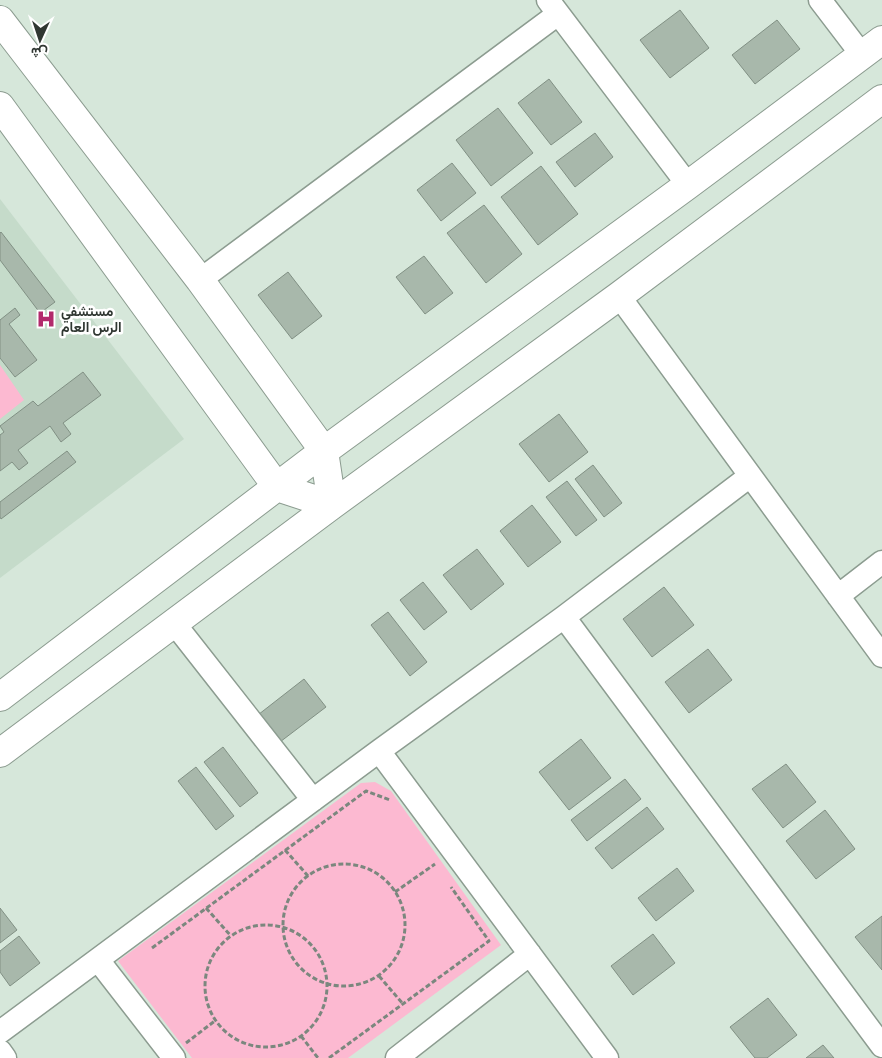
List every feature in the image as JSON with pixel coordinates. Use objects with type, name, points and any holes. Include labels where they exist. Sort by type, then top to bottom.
[{"type":"street","points":[[0,696],[324,451],[872,48],[820,0]]},
{"type":"street","points":[[200,280],[553,7],[688,185]]},
{"type":"street","points":[[0,20],[200,280],[324,451],[332,505]]},
{"type":"street","points":[[0,753],[332,505],[619,296],[882,99]]},
{"type":"street","points":[[0,106],[277,487],[332,505]]},
{"type":"street","points":[[619,296],[882,656]]},
{"type":"street","points":[[0,1032],[379,751],[564,617],[750,476]]},
{"type":"street","points":[[838,596],[882,562]]},
{"type":"street","points":[[564,617],[882,1046]]},
{"type":"street","points":[[174,623],[314,800]]},
{"type":"street","points":[[379,751],[607,1058]]},
{"type":"street","points":[[397,1058],[530,954]]},
{"type":"street","points":[[98,960],[180,1051]]},
{"type":"street","points":[[0,1051],[5,1058]]},
{"type":"path","points":[[150,949],[366,791],[390,800]]},
{"type":"path","points":[[285,850],[308,876]]},
{"type":"path","points":[[339,864],[358,865],[376,872],[393,886],[395,892],[403,905],[406,926],[402,947],[392,965],[375,979],[355,986],[334,986],[314,979],[297,965],[287,949],[282,930],[284,911],[291,893],[304,878],[320,868],[339,864]]},
{"type":"path","points":[[395,892],[435,864],[440,871]]},
{"type":"path","points":[[329,1058],[489,941],[451,887]]},
{"type":"path","points":[[206,908],[231,936]]},
{"type":"path","points":[[261,924],[283,927],[298,933],[315,947],[325,966],[328,984],[325,1007],[314,1026],[297,1039],[277,1047],[256,1047],[236,1040],[220,1026],[209,1010],[205,991],[206,972],[214,954],[226,939],[242,929],[261,924]]},
{"type":"path","points":[[379,976],[403,1004]]},
{"type":"path","points":[[180,1051],[216,1020]]},
{"type":"path","points":[[301,1036],[318,1058]]},
{"type":"shaded area","name":"مستشفي الرس العام","points":[[0,199],[184,439],[0,578]]},
{"type":"shaded area","points":[[0,365],[24,400],[0,419]]},
{"type":"shaded area","points":[[375,782],[391,791],[501,945],[348,1058],[192,1058],[118,961],[361,783]]},
{"type":"building","points":[[680,10],[709,48],[670,78],[640,40]]},
{"type":"building","points":[[777,20],[800,49],[755,84],[732,55]]},
{"type":"building","points":[[549,79],[582,122],[551,145],[518,103]]},
{"type":"building","points":[[498,108],[533,153],[491,186],[456,140]]},
{"type":"building","points":[[595,133],[613,157],[575,187],[556,162]]},
{"type":"building","points":[[452,163],[476,193],[441,221],[417,190]]},
{"type":"building","points":[[541,166],[578,214],[538,245],[501,197]]},
{"type":"building","points":[[484,205],[522,254],[486,283],[447,233]]},
{"type":"building","points":[[1,232],[55,302],[40,313],[0,260]]},
{"type":"building","points":[[424,256],[453,293],[425,314],[396,277]]},
{"type":"building","points":[[288,272],[322,316],[292,339],[258,295]]},
{"type":"building","points":[[15,308],[20,315],[9,324],[37,360],[15,377],[0,358],[0,320]]},
{"type":"building","points":[[83,372],[101,395],[63,423],[71,434],[61,442],[50,426],[18,450],[28,463],[19,470],[12,462],[0,471],[0,435],[4,432],[0,426],[33,401],[38,406]]},
{"type":"building","points":[[559,414],[588,452],[549,482],[519,444]]},
{"type":"building","points":[[67,451],[76,462],[1,519],[0,502]]},
{"type":"building","points":[[593,465],[622,503],[604,517],[575,479]]},
{"type":"building","points":[[567,481],[597,520],[576,536],[546,497]]},
{"type":"building","points":[[532,505],[561,542],[528,567],[500,531]]},
{"type":"building","points":[[477,549],[504,584],[471,610],[443,575]]},
{"type":"building","points":[[423,582],[447,612],[424,630],[400,600]]},
{"type":"building","points":[[664,587],[694,625],[652,657],[623,619]]},
{"type":"building","points":[[388,612],[427,662],[410,676],[371,625]]},
{"type":"building","points":[[708,649],[732,680],[689,713],[665,682]]},
{"type":"building","points":[[304,679],[326,707],[276,745],[254,718]]},
{"type":"building","points":[[581,739],[611,778],[569,810],[539,772]]},
{"type":"building","points":[[223,747],[258,793],[240,807],[204,762]]},
{"type":"building","points":[[786,764],[816,802],[783,828],[752,789]]},
{"type":"building","points":[[196,767],[234,816],[216,830],[178,781]]},
{"type":"building","points":[[625,779],[641,799],[587,841],[571,820]]},
{"type":"building","points":[[647,807],[664,829],[612,869],[595,848]]},
{"type":"building","points":[[825,810],[855,849],[816,879],[786,841]]},
{"type":"building","points":[[677,868],[694,891],[656,921],[638,898]]},
{"type":"building","points":[[0,908],[17,930],[0,943]]},
{"type":"building","points":[[882,916],[882,970],[855,937]]},
{"type":"building","points":[[653,934],[675,963],[633,995],[611,966]]},
{"type":"building","points":[[19,936],[40,963],[10,986],[0,972],[0,951]]},
{"type":"building","points":[[768,998],[797,1035],[767,1058],[755,1058],[730,1027]]},
{"type":"building","points":[[823,1045],[834,1058],[806,1058]]},
{"type":"place","name":"مستشفي الرس العام","points":[[46,319]]}]
